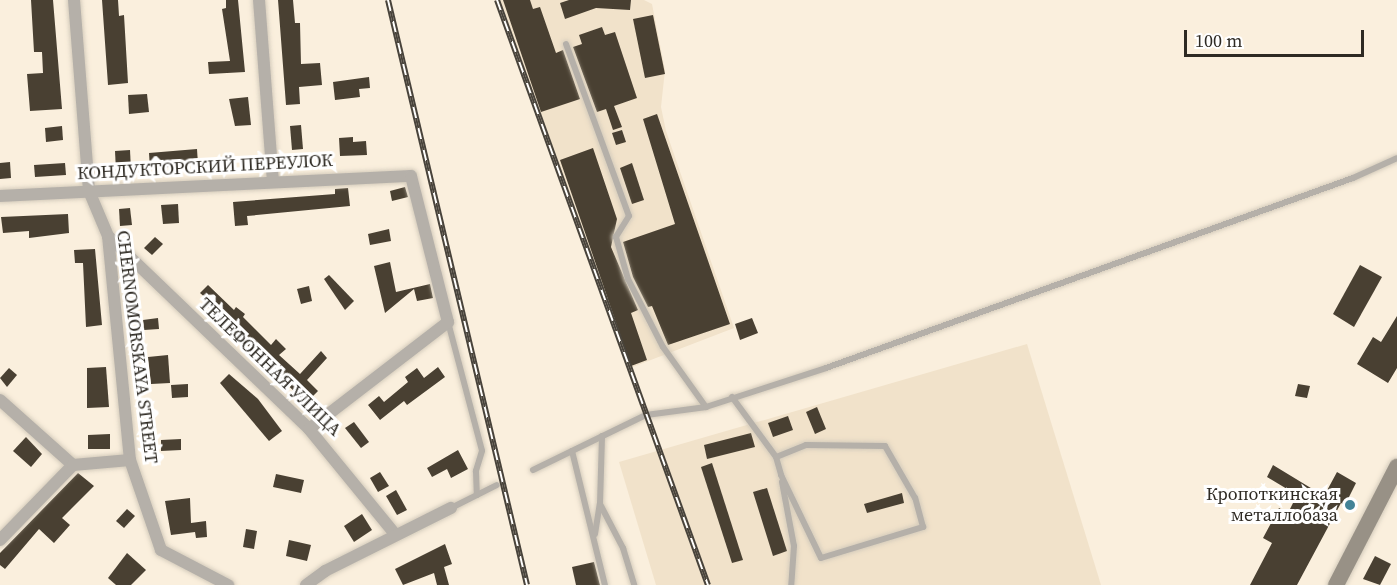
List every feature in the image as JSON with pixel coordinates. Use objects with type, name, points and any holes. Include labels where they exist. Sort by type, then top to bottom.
[{"type":"main road","points":[[1336,585],[1397,467]]},
{"type":"street","name":"CHERNOMORSKAYA STREET","points":[[74,0],[90,191],[108,236],[130,460],[161,550],[228,585]]},
{"type":"street","points":[[259,0],[273,180]]},
{"type":"street","name":"КОНДУКТОРСКИЙ ПЕРЕУЛОК","points":[[0,196],[273,180],[411,176],[448,322]]},
{"type":"street","name":"ТЕЛЕФОННАЯ УЛИЦА","points":[[108,236],[309,429],[395,534]]},
{"type":"street","points":[[309,429],[448,322]]},
{"type":"street","points":[[0,399],[72,465]]},
{"type":"street","points":[[0,540],[72,465],[130,460]]},
{"type":"street","points":[[306,585],[395,534],[451,508]]},
{"type":"lane","points":[[566,44],[629,216],[616,237],[628,279],[663,347],[706,407]]},
{"type":"lane","points":[[533,470],[646,415],[706,407],[732,396],[826,368],[1353,178],[1397,158]]},
{"type":"lane","points":[[448,322],[482,451],[476,471],[477,495]]},
{"type":"lane","points":[[732,396],[776,457],[794,546],[791,585]]},
{"type":"lane","points":[[594,537],[600,504],[602,436]]},
{"type":"lane","points":[[776,457],[806,445],[885,446],[915,498],[923,527],[821,558],[781,474]]},
{"type":"lane","points":[[572,451],[605,585]]},
{"type":"lane","points":[[451,508],[497,485]]},
{"type":"lane","points":[[600,504],[623,548],[634,585]]},
{"type":"shaded area","points":[[499,0],[644,0],[652,4],[665,70],[661,107],[666,131],[734,328],[630,368]]},
{"type":"shaded area","points":[[1027,344],[1101,585],[656,585],[619,462]]},
{"type":"building","points":[[31,0],[53,0],[62,109],[30,111],[27,74],[43,73],[42,52],[34,52]]},
{"type":"building","points":[[102,0],[118,0],[119,16],[124,15],[128,83],[108,85]]},
{"type":"building","points":[[226,0],[238,0],[245,72],[209,74],[208,62],[230,61],[222,9],[226,8]]},
{"type":"building","points":[[278,0],[293,0],[295,23],[300,23],[301,64],[320,63],[322,85],[299,87],[300,104],[286,105]]},
{"type":"building","points":[[503,0],[530,0],[533,9],[540,7],[556,53],[563,50],[580,99],[541,112]]},
{"type":"building","points":[[569,0],[631,0],[630,10],[596,8],[565,19],[560,3]]},
{"type":"building","points":[[653,15],[665,74],[645,78],[633,19]]},
{"type":"building","points":[[602,27],[605,35],[615,32],[637,98],[614,106],[622,127],[613,130],[606,109],[597,112],[573,47],[582,44],[579,35]]},
{"type":"building","points":[[369,77],[370,88],[359,89],[360,97],[335,100],[333,82]]},
{"type":"building","points":[[147,94],[149,112],[129,114],[128,95]]},
{"type":"building","points":[[248,97],[251,125],[235,126],[229,99]]},
{"type":"building","points":[[657,114],[730,324],[668,345],[652,306],[648,307],[633,277],[623,242],[675,224],[643,119]]},
{"type":"building","points":[[301,125],[303,149],[292,150],[290,126]]},
{"type":"building","points":[[62,126],[63,140],[46,142],[45,128]]},
{"type":"building","points":[[622,130],[626,142],[616,145],[612,133]]},
{"type":"building","points":[[353,137],[353,142],[366,141],[367,155],[340,156],[339,138]]},
{"type":"building","points":[[593,148],[617,219],[611,247],[638,310],[631,313],[647,360],[631,366],[560,160]]},
{"type":"building","points":[[197,149],[198,164],[150,169],[149,153]]},
{"type":"building","points":[[130,150],[131,170],[116,171],[115,151]]},
{"type":"building","points":[[10,162],[11,178],[0,179],[0,163]]},
{"type":"building","points":[[65,163],[66,175],[35,177],[34,165]]},
{"type":"building","points":[[632,163],[644,200],[632,204],[620,168]]},
{"type":"building","points":[[405,187],[408,197],[392,201],[390,191]]},
{"type":"building","points":[[348,188],[350,206],[247,216],[248,225],[235,226],[233,202],[335,194],[335,189]]},
{"type":"building","points":[[178,204],[179,223],[163,224],[161,205]]},
{"type":"building","points":[[130,208],[132,225],[120,226],[119,209]]},
{"type":"building","points":[[68,214],[69,233],[29,238],[29,231],[3,233],[1,217]]},
{"type":"building","points":[[389,229],[391,241],[370,245],[368,234]]},
{"type":"building","points":[[155,237],[163,244],[152,255],[144,248]]},
{"type":"building","points":[[95,249],[102,325],[86,327],[83,263],[75,263],[74,250]]},
{"type":"building","points":[[390,262],[396,292],[430,284],[433,298],[417,301],[414,289],[385,313],[374,266]]},
{"type":"building","points":[[1360,265],[1382,277],[1354,327],[1333,314]]},
{"type":"building","points":[[329,275],[354,301],[345,310],[324,279]]},
{"type":"building","points":[[208,285],[234,310],[236,307],[245,314],[243,317],[271,345],[276,339],[286,349],[279,355],[300,374],[321,351],[327,358],[307,380],[318,391],[306,403],[204,303],[207,299],[200,293]]},
{"type":"building","points":[[309,286],[312,301],[301,304],[297,289]]},
{"type":"building","points":[[1397,316],[1397,368],[1388,383],[1357,364],[1373,337],[1381,342]]},
{"type":"building","points":[[158,318],[159,329],[144,330],[143,320]]},
{"type":"building","points":[[752,318],[758,333],[740,340],[735,324]]},
{"type":"building","points":[[168,355],[170,383],[151,384],[148,357]]},
{"type":"building","points":[[106,367],[109,407],[87,408],[87,368]]},
{"type":"building","points":[[438,367],[445,377],[407,405],[404,401],[380,420],[368,405],[379,396],[384,402],[408,382],[405,377],[417,368],[424,378]]},
{"type":"building","points":[[9,368],[17,375],[7,387],[0,378]]},
{"type":"building","points":[[229,374],[258,399],[282,431],[269,441],[220,383]]},
{"type":"building","points":[[188,384],[188,397],[172,398],[171,385]]},
{"type":"building","points":[[1298,384],[1310,386],[1307,398],[1295,396]]},
{"type":"building","points":[[817,407],[826,429],[815,434],[806,412]]},
{"type":"building","points":[[788,416],[793,430],[773,437],[768,423]]},
{"type":"building","points":[[354,422],[369,442],[361,448],[345,428]]},
{"type":"building","points":[[751,433],[755,447],[707,459],[704,445]]},
{"type":"building","points":[[110,434],[110,449],[88,449],[88,435]]},
{"type":"building","points":[[26,437],[42,454],[31,467],[13,451]]},
{"type":"building","points":[[181,439],[181,450],[161,451],[161,440]]},
{"type":"building","points":[[458,450],[468,469],[451,478],[447,469],[432,477],[427,468]]},
{"type":"building","points":[[712,463],[743,560],[732,563],[701,467]]},
{"type":"building","points":[[1273,465],[1324,496],[1337,472],[1356,483],[1345,505],[1341,503],[1297,585],[1250,585],[1272,543],[1263,538],[1279,508],[1288,513],[1297,495],[1267,477]]},
{"type":"building","points":[[380,472],[389,486],[378,492],[370,478]]},
{"type":"building","points":[[78,473],[94,486],[62,518],[70,525],[54,543],[39,529],[5,569],[0,565],[0,553]]},
{"type":"building","points":[[276,474],[304,480],[301,493],[273,487]]},
{"type":"building","points":[[767,488],[787,551],[773,556],[753,492]]},
{"type":"building","points":[[396,490],[407,510],[397,515],[386,496]]},
{"type":"building","points":[[902,493],[904,503],[867,513],[864,504]]},
{"type":"building","points":[[190,498],[191,523],[206,521],[207,537],[196,538],[195,532],[171,535],[165,501]]},
{"type":"building","points":[[127,509],[135,516],[124,528],[116,521]]},
{"type":"building","points":[[362,514],[372,530],[354,542],[344,526]]},
{"type":"building","points":[[246,529],[257,531],[254,549],[243,547]]},
{"type":"building","points":[[289,540],[311,545],[307,561],[286,556]]},
{"type":"building","points":[[445,544],[452,564],[444,567],[449,585],[437,585],[434,573],[403,585],[395,569]]},
{"type":"building","points":[[127,553],[146,570],[131,585],[116,585],[108,578]]},
{"type":"building","points":[[1375,556],[1391,564],[1380,585],[1363,579]]},
{"type":"building","points":[[594,562],[600,585],[576,585],[572,567]]},
{"type":"railway","points":[[388,0],[527,585]]},
{"type":"railway","points":[[497,0],[708,585]]},
{"type":"place","name":"Кропоткинская металлобаза","points":[[1350,505]]}]
